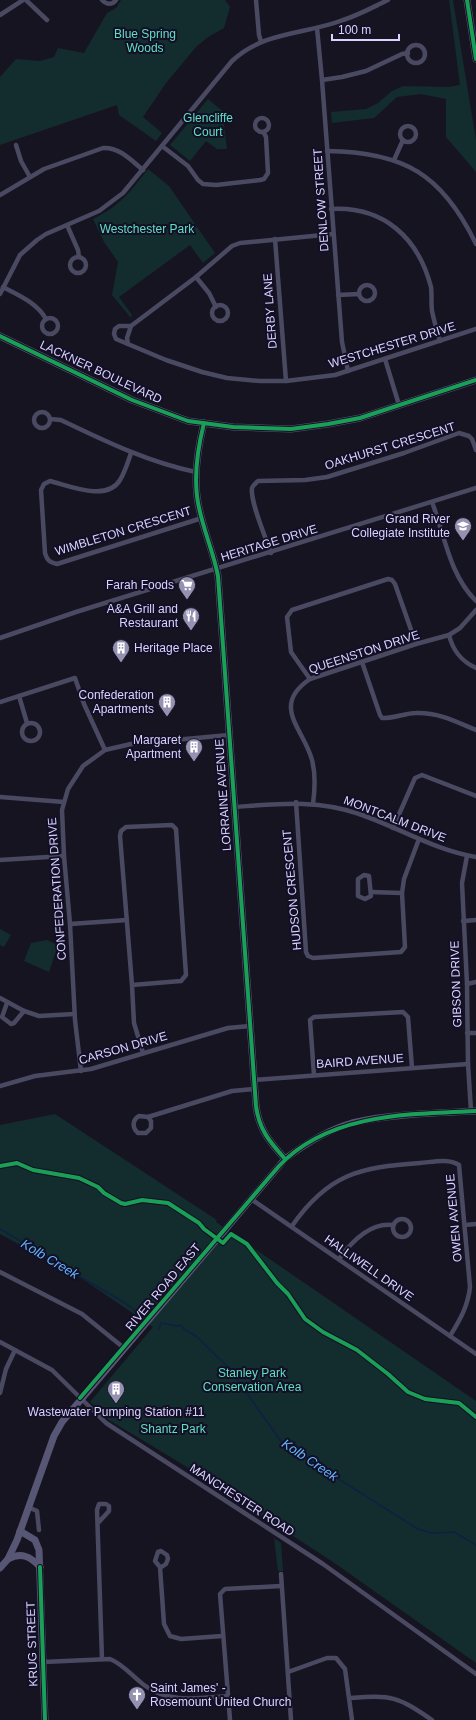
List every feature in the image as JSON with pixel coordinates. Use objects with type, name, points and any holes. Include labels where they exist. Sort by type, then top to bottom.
[{"type":"street","points":[[0,15],[24,0],[47,20]]},
{"type":"street","points":[[102,0],[105,4],[113,3],[116,0]]},
{"type":"street","points":[[256,0],[259,35],[261,41]]},
{"type":"street","points":[[0,294],[14,266],[28,248],[46,234],[99,211],[123,193],[232,61],[242,52],[261,41],[317,28],[343,20],[388,0]]},
{"type":"street","points":[[467,0],[476,59]]},
{"type":"street","name":"DENLOW STREET","points":[[317,28],[342,342],[348,371]]},
{"type":"street","points":[[322,80],[366,71],[402,54],[408,54]]},
{"type":"street","points":[[162,146],[188,166],[198,180],[203,184],[216,185],[260,180],[264,179],[268,173],[266,137],[264,133]]},
{"type":"street","points":[[394,160],[403,140]]},
{"type":"street","points":[[16,145],[21,161],[30,177]]},
{"type":"street","points":[[0,195],[54,165],[103,148],[120,151],[143,170]]},
{"type":"street","points":[[327,151],[367,153],[394,160],[427,178],[446,195],[466,223],[476,244]]},
{"type":"street","points":[[331,209],[354,210],[370,213],[386,220],[398,229],[412,245],[427,273],[431,289],[433,317],[440,341]]},
{"type":"street","points":[[67,225],[78,250],[79,257]]},
{"type":"street","name":"WESTCHESTER DRIVE","points":[[333,234],[240,243],[232,246],[196,277],[131,326],[119,326],[114,334],[116,339],[166,360],[202,372],[227,378],[253,381],[286,381],[335,375],[476,329]]},
{"type":"street","name":"DERBY LANE","points":[[275,239],[286,381]]},
{"type":"street","points":[[196,277],[209,293],[216,307]]},
{"type":"street","points":[[3,287],[23,297],[41,311],[46,319]]},
{"type":"street","points":[[338,295],[359,294]]},
{"type":"street","points":[[128,344],[127,338],[131,326]]},
{"type":"street","name":"LACKNER BOULEVARD","points":[[0,336],[132,400],[188,421],[262,429],[291,429],[360,418],[476,380]]},
{"type":"street","points":[[385,359],[399,405]]},
{"type":"street","points":[[50,419],[61,420],[131,453],[176,468],[196,472]]},
{"type":"street","name":"LORRAINE AVENUE","points":[[204,423],[196,472],[197,496],[217,570],[254,1089],[258,1119],[261,1128],[285,1159]]},
{"type":"street","name":"OAKHURST CRESCENT","points":[[271,553],[254,501],[252,488],[258,481],[305,480],[327,477],[459,434],[469,436],[472,439],[476,450]]},
{"type":"street","name":"WIMBLETON CRESCENT","points":[[131,453],[120,480],[109,490],[94,492],[50,481],[44,484],[41,490],[45,553],[46,558],[50,562],[57,564],[202,518]]},
{"type":"street","name":"HERITAGE DRIVE","points":[[0,638],[76,612],[217,570],[476,488]]},
{"type":"street","points":[[432,502],[457,576],[464,588],[476,601]]},
{"type":"street","points":[[310,678],[291,652],[287,617],[292,610],[388,579],[392,580],[395,584],[416,644]]},
{"type":"street","name":"QUEENSTON DRIVE","points":[[313,804],[315,780],[312,759],[294,721],[291,710],[292,702],[298,690],[310,678],[449,635],[460,628],[476,610]]},
{"type":"street","points":[[449,635],[456,654],[462,660],[476,668]]},
{"type":"street","points":[[362,662],[382,718],[416,713],[434,714],[476,730]]},
{"type":"street","points":[[0,702],[75,678],[81,690],[84,704],[105,750]]},
{"type":"street","points":[[19,696],[27,723]]},
{"type":"street","points":[[27,723],[34,723],[40,728],[40,735],[34,741],[26,740],[22,734],[23,728],[27,723]]},
{"type":"street","name":"CONFEDERATION DRIVE","points":[[81,1071],[74,1014],[70,924],[64,856],[62,810],[68,789],[79,771],[94,757],[105,750],[131,744],[229,735]]},
{"type":"street","points":[[393,828],[415,778],[418,775],[422,775],[476,796]]},
{"type":"street","points":[[0,797],[64,802]]},
{"type":"street","name":"MONTCALM DRIVE","points":[[235,806],[296,802],[337,807],[359,814],[450,852],[476,858]]},
{"type":"street","name":"HUDSON CRESCENT","points":[[296,802],[306,952],[308,956],[313,958],[401,952],[404,950],[402,893],[404,879],[420,839]]},
{"type":"street","points":[[132,985],[181,980],[186,975],[176,829],[172,825],[126,827],[121,831],[120,836],[134,1023],[143,1053]]},
{"type":"street","points":[[0,860],[64,856]]},
{"type":"street","name":"GIBSON DRIVE","points":[[467,856],[462,883],[463,921],[467,984],[468,1064],[474,1111]]},
{"type":"street","points":[[361,876],[369,876],[371,892],[371,896],[364,899],[358,896],[358,879],[361,876]]},
{"type":"street","points":[[371,892],[402,893]]},
{"type":"street","points":[[70,924],[127,920]]},
{"type":"street","points":[[463,921],[476,920]]},
{"type":"street","points":[[467,984],[476,982]]},
{"type":"street","points":[[0,998],[24,1011],[39,1016],[74,1014]]},
{"type":"street","points":[[7,1003],[2,1017],[11,1024],[14,1023],[24,1011]]},
{"type":"street","points":[[314,1075],[310,1020],[314,1017],[324,1016],[403,1012],[408,1017],[412,1068]]},
{"type":"street","name":"CARSON DRIVE","points":[[0,1086],[35,1076],[81,1071],[228,1028],[250,1026]]},
{"type":"street","points":[[468,1033],[476,1033]]},
{"type":"street","name":"BAIRD AVENUE","points":[[254,1080],[468,1064]]},
{"type":"street","points":[[148,1117],[151,1121],[151,1128],[146,1133],[138,1133],[134,1128],[134,1120],[139,1116],[148,1117],[232,1091],[254,1089]]},
{"type":"street","name":"RIVER ROAD EAST","points":[[0,1568],[8,1559],[20,1531],[54,1436],[62,1422],[80,1398],[285,1159],[320,1136],[352,1123],[383,1118],[474,1111]]},
{"type":"street","name":"OWEN AVENUE","points":[[292,1226],[305,1208],[320,1193],[348,1176],[383,1166],[448,1160],[459,1165],[461,1171],[470,1287],[468,1301],[460,1320],[450,1336]]},
{"type":"street","name":"HALLIWELL DRIVE","points":[[251,1199],[476,1354]]},
{"type":"street","points":[[339,1259],[354,1240],[368,1230],[385,1224],[393,1225]]},
{"type":"street","points":[[465,1225],[476,1224]]},
{"type":"street","points":[[0,1272],[82,1314],[124,1348]]},
{"type":"street","name":"MANCHESTER ROAD","points":[[0,1342],[52,1370],[106,1423],[323,1564],[476,1674]]},
{"type":"street","points":[[0,1393],[6,1369],[16,1350]]},
{"type":"street","points":[[28,1507],[37,1511],[39,1530]]},
{"type":"street","points":[[98,1523],[102,1659]]},
{"type":"street","name":"KRUG STREET","points":[[20,1531],[32,1537],[39,1550],[45,1720]]},
{"type":"street","points":[[8,1559],[19,1555],[26,1556],[40,1567]]},
{"type":"street","points":[[160,1568],[164,1624],[170,1636],[181,1639],[222,1636]]},
{"type":"street","points":[[281,1574],[291,1720]]},
{"type":"street","points":[[230,1720],[222,1636],[220,1597],[222,1590],[281,1586]]},
{"type":"street","points":[[288,1672],[326,1658],[336,1658],[345,1669],[352,1720]]},
{"type":"street","points":[[43,1662],[110,1659],[117,1662],[144,1685],[160,1695],[173,1699],[228,1696]]},
{"type":"street","points":[[350,1698],[377,1696],[393,1698],[412,1706],[432,1720]]},
{"type":"green space","name":"Blue Spring Woods","points":[[121,0],[225,0],[230,7],[224,28],[208,37],[196,47],[166,83],[143,117],[162,133],[156,141],[119,115],[117,105],[0,145],[0,77],[16,59],[40,61],[54,57],[58,48],[84,53],[107,13],[116,8]]},
{"type":"green space","points":[[449,0],[453,0],[476,140],[476,172],[446,137],[446,99],[421,94],[397,97],[374,118],[332,123],[331,112],[366,109],[378,103],[392,91],[403,86],[448,87],[460,85]]},
{"type":"green space","name":"Glencliffe Court","points":[[208,99],[226,114],[223,117],[227,149],[217,149],[206,141],[190,161],[170,145]]},
{"type":"green space","name":"Westchester Park","points":[[148,169],[169,186],[215,253],[203,263],[190,245],[119,297],[132,315],[131,318],[112,295],[118,262],[104,242],[93,219],[118,204],[130,192]]},
{"type":"green space","points":[[0,929],[11,935],[4,947],[0,945]]},
{"type":"green space","points":[[47,940],[58,945],[49,972],[24,961],[31,943]]},
{"type":"green space","name":"Stanley Park Conservation Area","points":[[55,1114],[217,1220],[216,1222],[476,1401],[476,1663],[333,1562],[182,1464],[109,1420],[90,1402],[153,1327],[81,1278],[0,1234],[0,1125]]},
{"type":"green space","points":[[274,1538],[281,1543],[283,1571],[278,1571]]},
{"type":"waterway","name":"Kolb Creek","points":[[0,1229],[125,1303],[140,1314]]},
{"type":"waterway","name":"Kolb Creek","points":[[159,1329],[161,1323],[177,1326],[181,1325],[185,1330],[196,1336],[228,1367],[283,1444],[418,1529],[431,1533],[454,1532],[476,1545]]},
{"type":"cycle path","points":[[467,0],[476,59]]},
{"type":"cycle path","points":[[0,336],[132,400],[188,421],[233,427],[291,429],[360,418],[476,380]]},
{"type":"cycle path","points":[[204,423],[197,459],[196,487],[201,516],[218,576],[256,1106],[257,1114],[266,1135],[285,1159]]},
{"type":"cycle path","points":[[80,1398],[279,1166],[299,1149],[321,1135],[346,1126],[371,1120],[424,1113],[476,1111]]},
{"type":"cycle path","points":[[0,1166],[17,1163],[33,1170],[79,1178],[98,1187],[104,1193],[125,1204],[142,1200],[168,1203],[199,1223],[204,1229],[223,1243],[231,1234],[247,1244],[277,1283],[288,1294],[305,1319],[323,1332],[357,1350],[408,1392],[425,1399],[459,1403],[476,1417]]},
{"type":"cycle path","points":[[40,1567],[45,1720]]},
{"type":"place","name":"Grand River Collegiate Institute","points":[[463,541]]},
{"type":"place","name":"Farah Foods","points":[[187,600]]},
{"type":"place","name":"A&A Grill and Restaurant","points":[[191,631]]},
{"type":"place","name":"Heritage Place","points":[[121,663]]},
{"type":"place","name":"Confederation Apartments","points":[[167,717]]},
{"type":"place","name":"Margaret Apartment","points":[[194,762]]},
{"type":"place","name":"Wastewater Pumping Station #11","points":[[116,1404]]},
{"type":"place","name":"Saint James' - Rosemount United Church","points":[[137,1710]]},
{"type":"park label","name":"Shantz Park","points":[[173,1429]]}]
